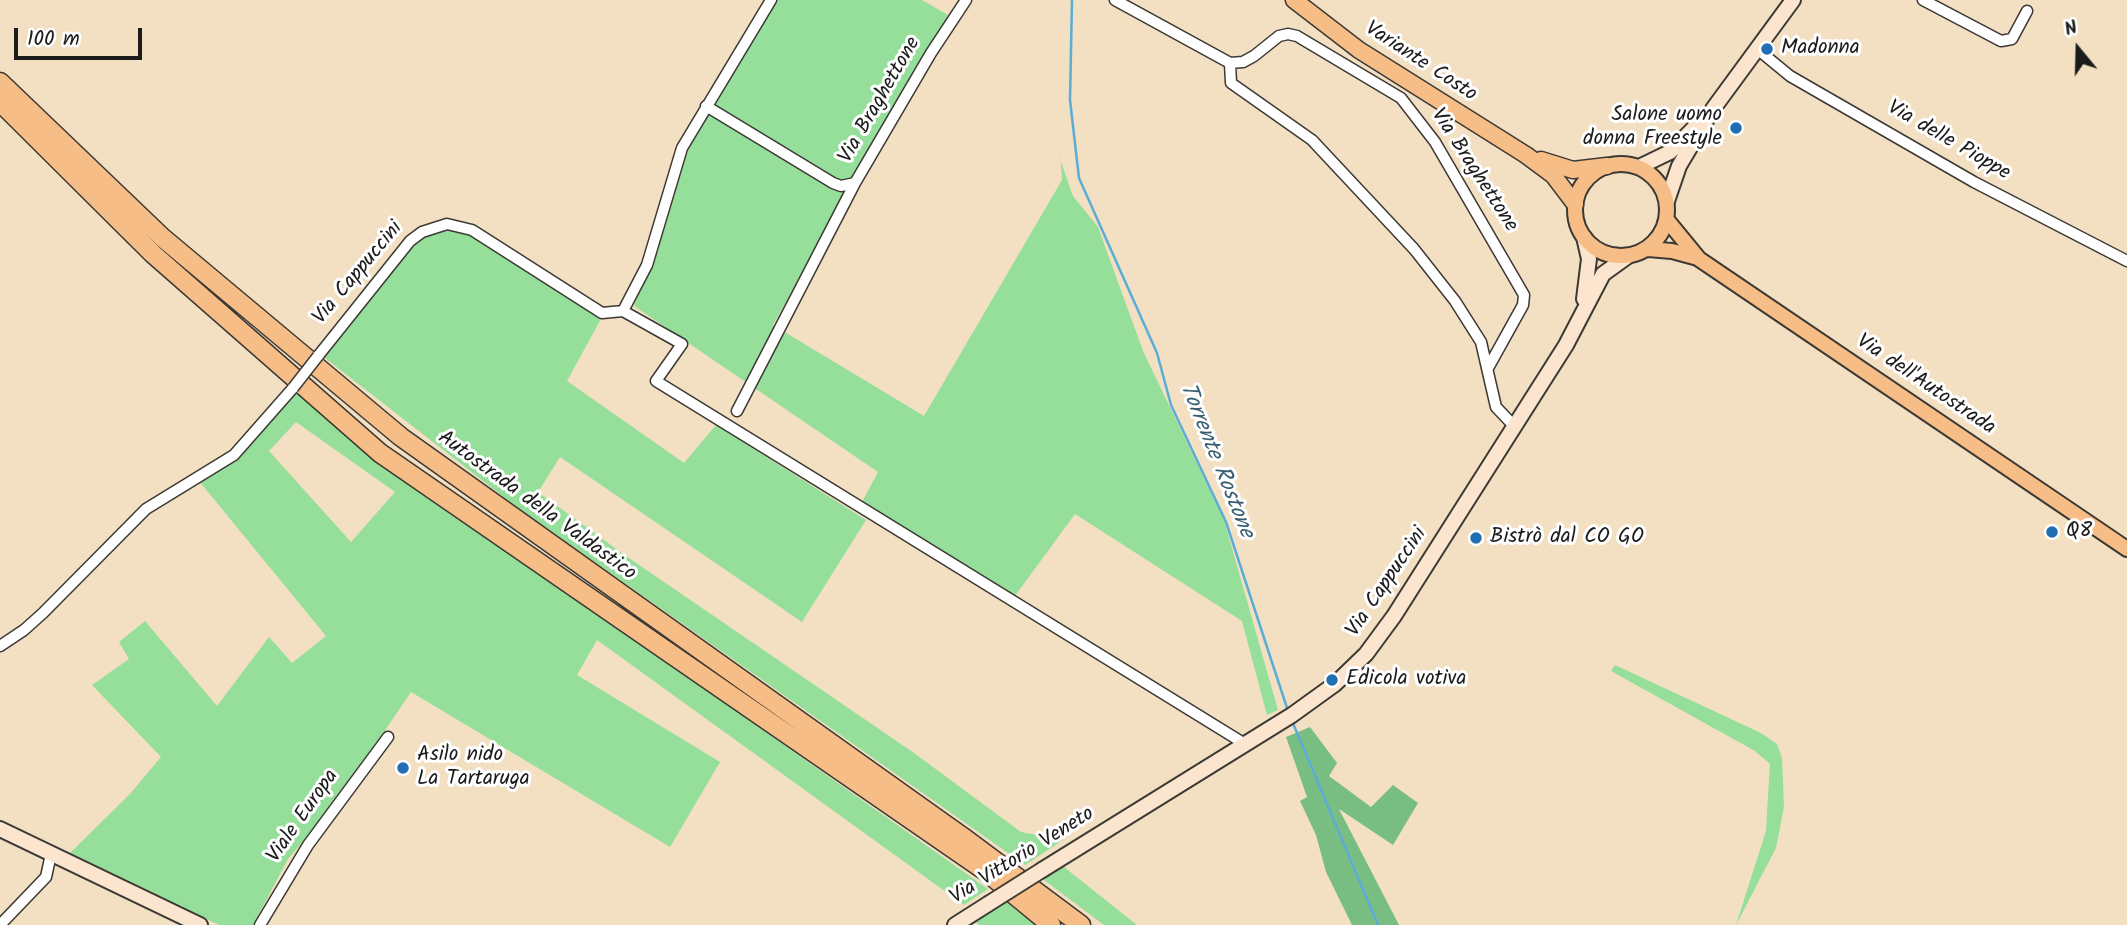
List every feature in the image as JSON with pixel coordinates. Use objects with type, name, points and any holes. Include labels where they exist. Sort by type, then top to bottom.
[{"type":"highway","name":"Variante Costo","points":[[1294,0],[1359,50],[1526,155]]},
{"type":"highway","name":"Autostrada della Valdastico","points":[[0,82],[163,238],[401,437],[963,836],[1081,925]]},
{"type":"highway","name":"Autostrada della Valdastico","points":[[0,102],[153,254],[380,453],[984,870],[1051,925]]},
{"type":"highway","points":[[1526,155],[1573,170],[1606,166]]},
{"type":"highway","points":[[1526,155],[1553,175],[1575,204]]},
{"type":"main road","points":[[1667,201],[1659,182],[1639,167],[1617,164],[1606,166],[1586,181],[1575,204],[1578,227],[1584,237],[1603,253],[1628,256],[1648,248],[1663,231],[1667,220],[1667,201],[1679,166],[1713,109],[1793,0]]},
{"type":"main road","points":[[1639,167],[1670,152],[1713,109]]},
{"type":"main road","points":[[1667,220],[1699,259]]},
{"type":"main road","name":"Via Cappuccini","points":[[1582,311],[1589,259],[1584,237]]},
{"type":"main road","points":[[1648,248],[1672,251],[1699,259]]},
{"type":"main road","name":"Via Cappuccini","points":[[1114,825],[1292,715],[1335,684],[1366,654],[1394,616],[1566,345],[1603,274],[1628,256]]},
{"type":"main road","name":"Via dell'Autostrada","points":[[1699,259],[2127,549]]},
{"type":"main road","name":"Via Vittorio Veneto","points":[[955,925],[1114,825]]},
{"type":"main road","points":[[0,829],[200,925]]},
{"type":"street","points":[[623,311],[647,265],[682,148],[771,0]]},
{"type":"street","name":"Via Braghettone","points":[[706,106],[833,183],[841,186],[855,183],[931,53],[966,0]]},
{"type":"street","points":[[1115,0],[1230,63],[1231,83],[1312,140],[1414,249],[1472,325],[1488,368],[1496,407],[1514,426]]},
{"type":"street","points":[[1923,0],[2001,41],[2012,39],[2027,11]]},
{"type":"street","name":"Via Braghettone","points":[[1230,63],[1243,62],[1288,34],[1401,98],[1435,142],[1524,295],[1523,305],[1488,368]]},
{"type":"street","name":"Via delle Pioppe","points":[[1756,48],[1790,76],[1974,182],[2127,261]]},
{"type":"street","points":[[737,411],[855,183]]},
{"type":"street","name":"Via Cappuccini","points":[[0,646],[24,631],[146,509],[234,455],[293,388],[411,241],[422,232],[447,224],[472,230],[602,313],[623,311],[682,344],[656,381],[1245,744]]},
{"type":"street","name":"Viale Europa","points":[[260,925],[308,845],[387,737]]},
{"type":"street","points":[[4,924],[46,877],[51,854]]},
{"type":"green space","points":[[772,0],[922,0],[948,15],[773,325],[924,416],[1062,180],[1059,133],[1061,162],[1073,196],[1098,227],[1143,351],[1224,520],[1278,710],[1267,715],[1242,621],[1075,514],[1015,596],[957,565],[862,502],[878,472],[634,306],[662,231],[684,153]]},
{"type":"green space","points":[[443,228],[469,233],[602,317],[567,381],[684,463],[716,425],[866,520],[802,622],[560,457],[538,492],[626,556],[914,753],[1021,832],[1063,840],[1025,865],[514,505],[321,355],[405,251],[420,237]]},
{"type":"green space","points":[[296,386],[543,575],[988,889],[964,905],[597,640],[577,675],[720,762],[670,847],[411,692],[335,804],[288,859],[253,925],[219,925],[70,853],[130,794],[161,757],[92,685],[129,659],[119,642],[145,621],[217,706],[269,637],[292,663],[326,636],[199,481],[246,447]],"holes":[[[296,422],[395,492],[351,542],[269,451]]]},
{"type":"green space","points":[[1615,665],[1761,733],[1777,744],[1782,758],[1784,807],[1776,848],[1736,925],[1766,831],[1770,764],[1755,751],[1611,671]]},
{"type":"green space","points":[[1310,727],[1337,763],[1329,776],[1371,807],[1393,785],[1418,803],[1393,845],[1339,809],[1399,925],[1352,925],[1326,872],[1316,835],[1300,801],[1307,797],[1286,737]]},
{"type":"green space","points":[[1059,863],[1137,925],[1104,925],[1040,877]]},
{"type":"green space","points":[[1004,900],[1036,925],[979,925],[974,920]]},
{"type":"waterway","name":"Torrente Rostone","points":[[1072,0],[1070,100],[1079,178],[1157,353],[1171,405],[1226,522],[1288,711]]},
{"type":"waterway","name":"Torrente Rostone","points":[[1292,721],[1378,925]]},
{"type":"place","name":"Madonna","points":[[1767,49]]},
{"type":"place","name":"Salone uomo donna Freestyle","points":[[1736,128]]},
{"type":"place","name":"Q8","points":[[2052,532]]},
{"type":"place","name":"Bistrò dal CO GO","points":[[1476,538]]},
{"type":"place","name":"Edicola votiva","points":[[1332,680]]},
{"type":"place","name":"Asilo nido La Tartaruga","points":[[403,768]]}]
